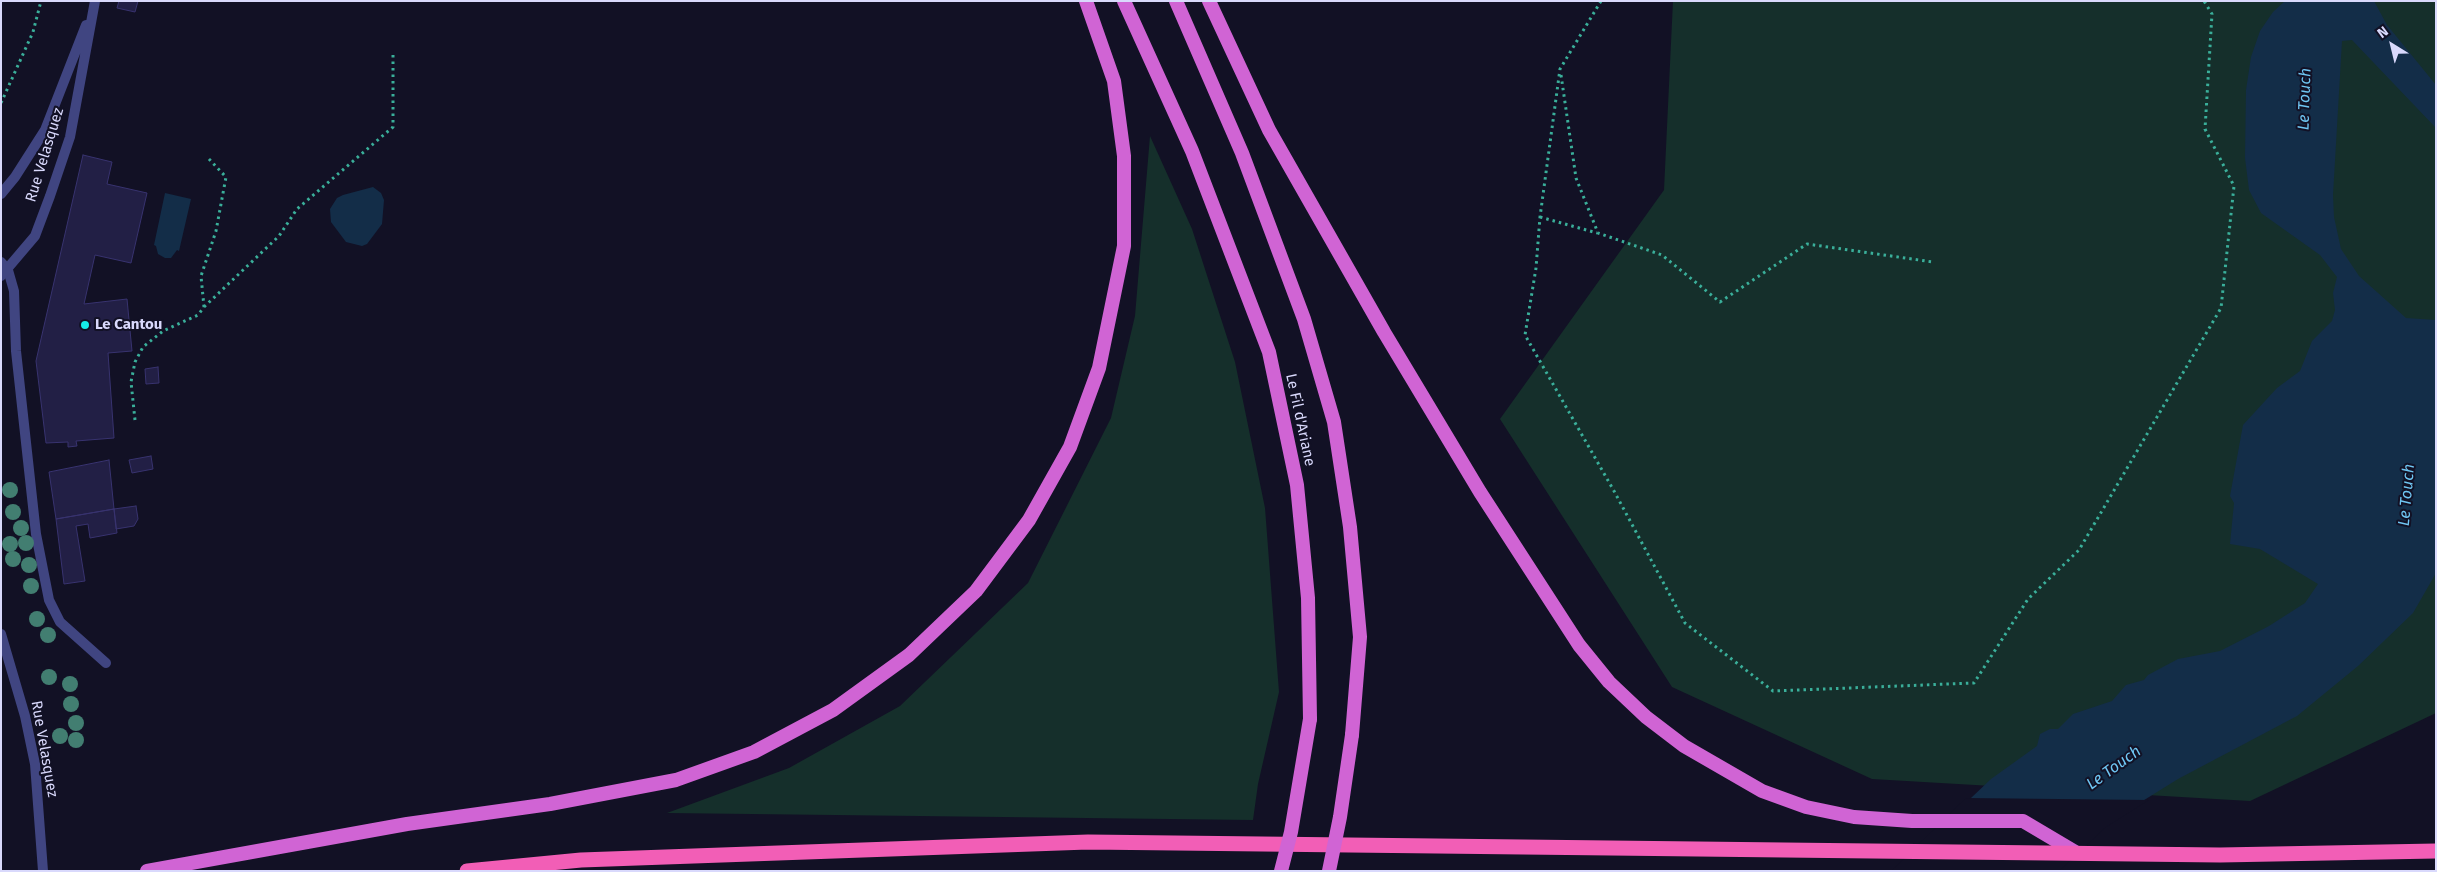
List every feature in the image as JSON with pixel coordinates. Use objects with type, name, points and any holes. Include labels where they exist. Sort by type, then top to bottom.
[{"type":"highway","points":[[148,871],[407,824],[550,804],[676,780],[754,752],[833,710],[909,655],[976,591],[1029,520],[1070,447],[1099,368],[1124,246],[1124,156],[1114,81],[1086,1]]},
{"type":"highway","name":"Le Fil d'Ariane","points":[[1124,1],[1192,151],[1269,352],[1297,485],[1308,598],[1310,718],[1291,832],[1281,871]]},
{"type":"highway","name":"Le Fil d'Ariane","points":[[1176,1],[1246,162],[1304,320],[1334,422],[1350,527],[1360,637],[1352,735],[1340,817],[1329,871]]},
{"type":"highway","points":[[1209,1],[1269,130],[1384,332],[1480,492],[1579,645],[1621,694],[1646,718],[1684,746],[1762,791],[1806,807],[1854,817],[1912,821],[2023,821],[2076,854]]},
{"type":"highway","points":[[467,871],[581,860],[1088,842],[2220,855],[2436,851]]},
{"type":"street","name":"Rue Velasquez","points":[[1,194],[15,177],[45,130],[95,1]]},
{"type":"street","name":"Rue Velasquez","points":[[4,269],[35,236],[70,137],[95,1]]},
{"type":"street","points":[[4,269],[14,291],[16,351],[36,534],[49,600],[60,622],[106,663]]},
{"type":"street","name":"Rue Velasquez","points":[[1,634],[25,716],[35,764],[44,871]]},
{"type":"path","points":[[1,103],[32,32],[41,1]]},
{"type":"path","points":[[1601,1],[1560,69],[1540,217],[1536,268],[1525,335],[1614,491],[1685,623],[1773,691],[1974,683],[2028,599],[2079,550],[2221,308],[2234,186],[2205,129],[2212,14],[2204,1]]},
{"type":"path","points":[[135,420],[131,382],[135,362],[143,348],[163,331],[198,315],[204,307],[279,236],[297,209],[393,127],[393,53]]},
{"type":"path","points":[[1560,69],[1576,178],[1598,233]]},
{"type":"path","points":[[204,307],[201,276],[216,231],[226,177],[208,158]]},
{"type":"path","points":[[1540,217],[1598,233],[1662,255],[1720,302],[1808,244],[1933,262]]},
{"type":"green space","points":[[1673,1],[2436,1],[2436,713],[2250,801],[1872,779],[1672,687],[1500,419],[1664,190]]},
{"type":"green space","points":[[1150,136],[1192,229],[1235,362],[1265,508],[1279,692],[1258,784],[1253,820],[667,813],[789,768],[900,706],[1028,583],[1111,418],[1135,316]]},
{"type":"water","name":"Le Touch","points":[[2285,1],[2374,1],[2387,25],[2436,85],[2436,128],[2352,40],[2342,41],[2333,195],[2334,217],[2341,249],[2359,276],[2406,318],[2436,320],[2436,573],[2413,613],[2358,666],[2297,716],[2178,779],[2104,825],[1894,871],[1991,779],[2037,746],[2040,734],[2050,729],[2058,729],[2073,714],[2112,701],[2126,685],[2144,680],[2148,675],[2178,659],[2220,651],[2269,626],[2305,603],[2318,584],[2260,549],[2230,544],[2234,503],[2230,496],[2243,425],[2277,388],[2300,371],[2312,341],[2332,321],[2335,310],[2333,293],[2337,277],[2320,255],[2261,213],[2249,190],[2245,158],[2246,90],[2251,57],[2260,31],[2273,12]]},
{"type":"water","points":[[373,187],[381,193],[384,200],[382,224],[367,244],[362,246],[346,242],[331,222],[330,209],[337,198]]},
{"type":"water","points":[[165,193],[191,199],[179,251],[177,250],[171,258],[165,258],[158,254],[154,245]]},
{"type":"pier","points":[[1966,798],[2149,800],[2106,827],[2059,871],[1891,871]]},
{"type":"building","points":[[119,1],[138,1],[135,12],[117,8]]},
{"type":"building","points":[[83,155],[112,162],[107,184],[147,193],[131,263],[95,255],[84,304],[127,299],[132,351],[108,353],[114,438],[76,441],[77,446],[68,447],[68,442],[46,443],[36,361]]},
{"type":"building","points":[[158,367],[159,383],[146,384],[145,369]]},
{"type":"building","points":[[151,456],[153,469],[132,473],[129,460]]},
{"type":"building","points":[[109,460],[114,509],[56,519],[49,472]]},
{"type":"building","points":[[136,506],[138,519],[134,526],[116,529],[114,509]]},
{"type":"building","points":[[114,509],[117,533],[90,538],[88,524],[76,526],[85,581],[64,584],[56,519]]},
{"type":"place","name":"Le Cantou","points":[[85,325]]}]
